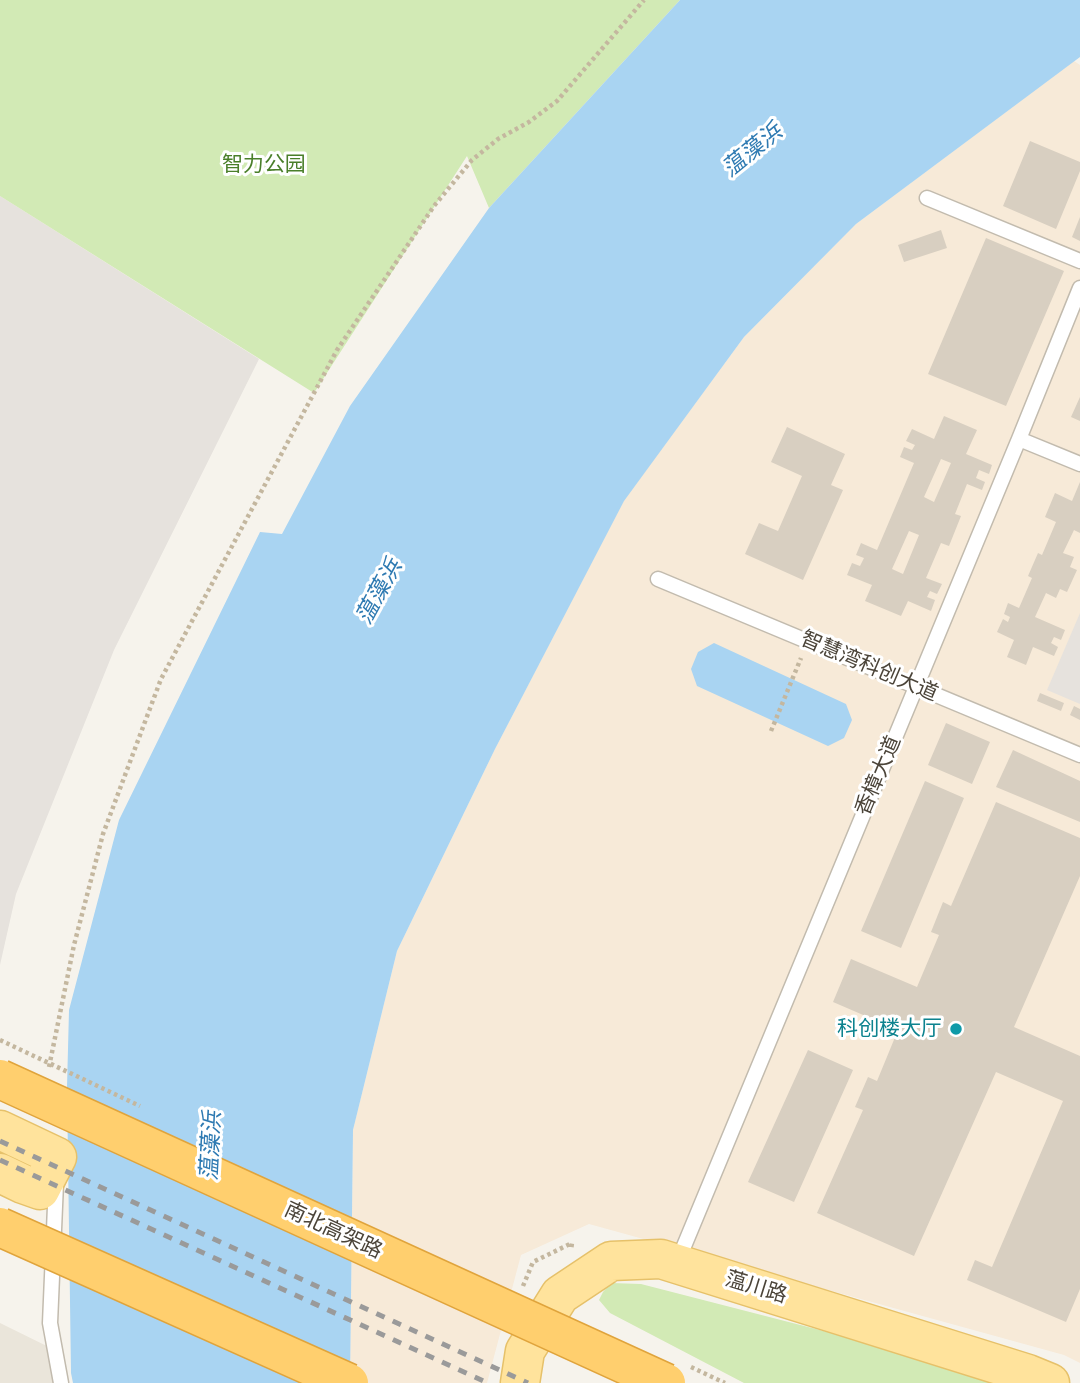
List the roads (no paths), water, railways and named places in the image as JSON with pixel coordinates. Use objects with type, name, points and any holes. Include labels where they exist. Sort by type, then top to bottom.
[{"type":"highway","name":"南北高架路","points":[[0,1079],[666,1383]]},
{"type":"highway","points":[[0,1227],[349,1383]]},
{"type":"main road","points":[[0,1130],[57,1157],[40,1190],[0,1173]]},
{"type":"main road","name":"蕰川路","points":[[520,1383],[525,1351],[560,1295],[611,1261],[661,1259],[1050,1383]]},
{"type":"lane","points":[[927,198],[1080,261]]},
{"type":"lane","name":"香樟大道","points":[[677,1263],[1080,288]]},
{"type":"lane","points":[[1019,439],[1080,464]]},
{"type":"lane","name":"智慧湾科创大道","points":[[658,579],[1080,755]]},
{"type":"lane","points":[[57,1157],[50,1324],[61,1383]]},
{"type":"water","name":"蕰藻浜","points":[[680,0],[1080,0],[1080,57],[856,224],[744,337],[624,501],[495,749],[397,951],[353,1130],[350,1383],[73,1383],[67,1087],[69,1010],[119,820],[260,532],[282,534],[350,406],[489,208]]},
{"type":"water","points":[[714,643],[846,704],[852,720],[844,738],[828,746],[697,686],[691,669],[698,652]]},
{"type":"railway","points":[[0,1141],[528,1383]]},
{"type":"railway","points":[[0,1160],[488,1383]]},
{"type":"place","name":"科创楼大厅","points":[[956,1029]]},
{"type":"park label","name":"智力公园","points":[[264,165]]}]
